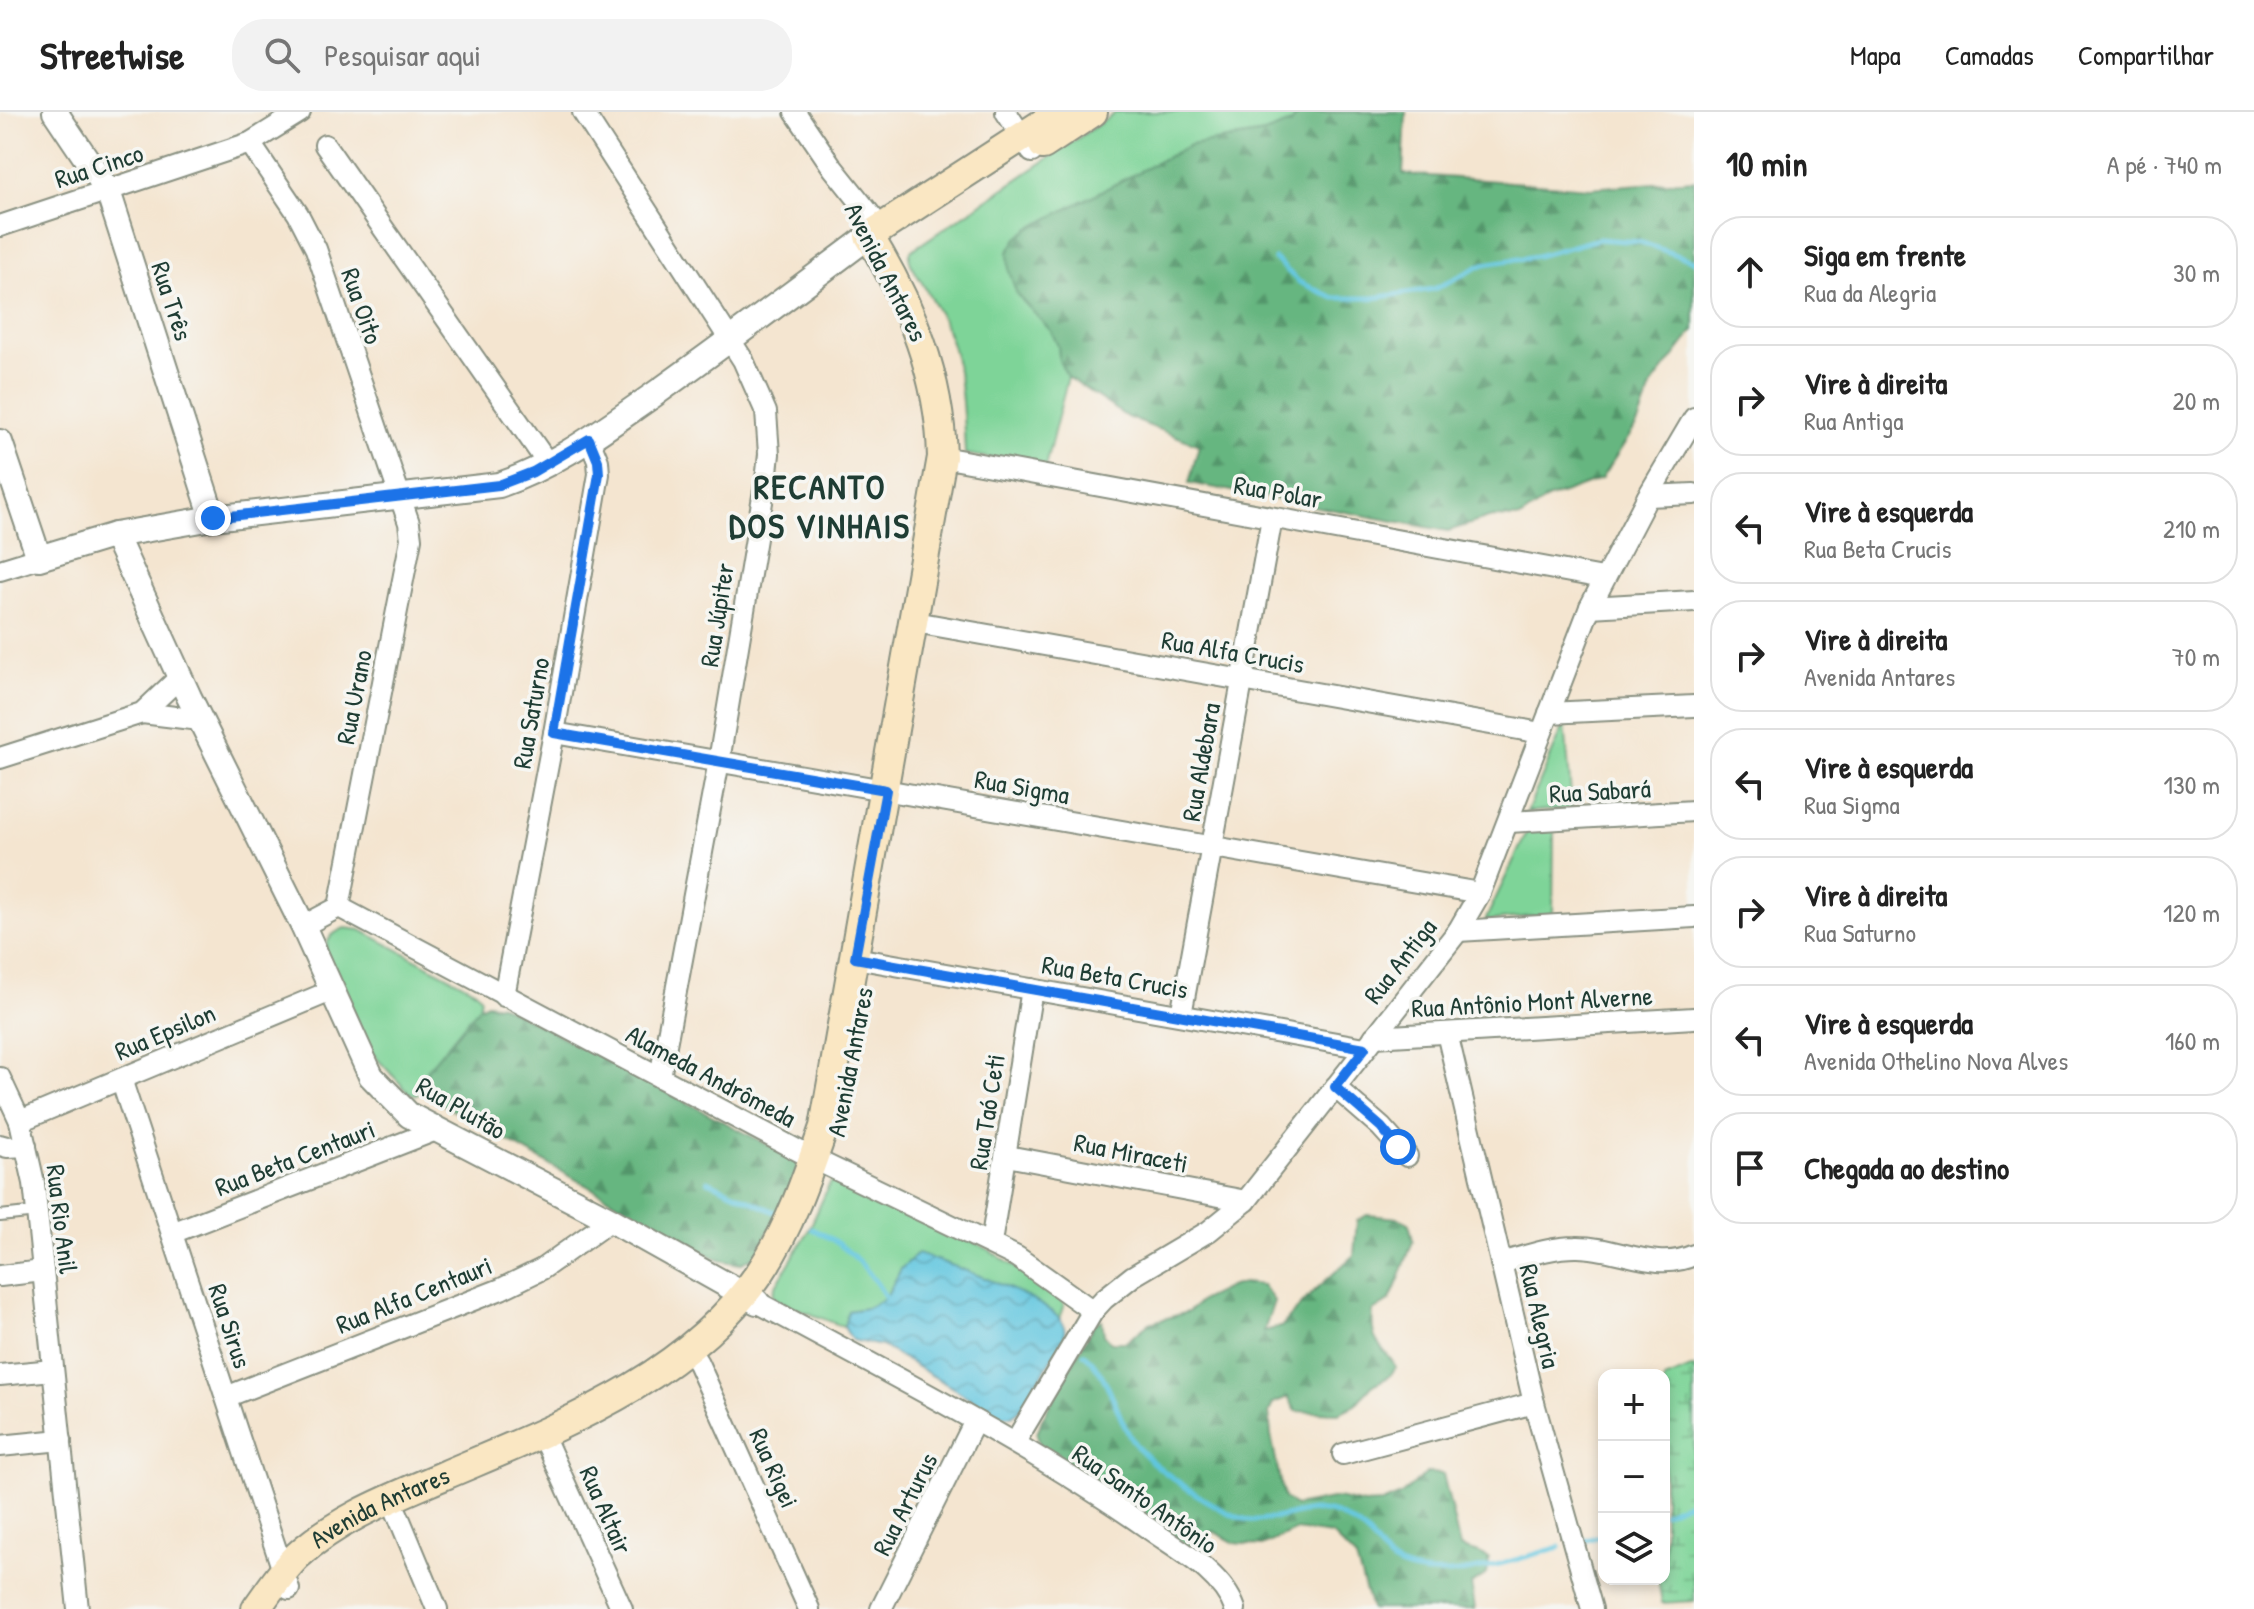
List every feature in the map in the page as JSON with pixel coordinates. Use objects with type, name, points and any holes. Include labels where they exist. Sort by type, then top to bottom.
[{"type":"main road","points":[[1027,144],[1060,112]]},
{"type":"main road","points":[[880,240],[1027,144],[1093,112]]},
{"type":"main road","name":"Avenida Antares","points":[[256,1609],[326,1552],[339,1534],[389,1500],[631,1406],[693,1356],[732,1332],[750,1298],[798,1238],[821,1162],[839,1131],[862,960],[950,459],[954,404],[943,352],[924,302],[880,240]]},
{"type":"main road","name":"Avenida Antares","points":[[339,1534],[397,1513],[546,1440]]},
{"type":"street","name":"Rua Três","points":[[55,112],[108,191],[213,518]]},
{"type":"street","name":"Rua Júpiter","points":[[583,112],[743,360],[766,412],[769,454],[719,761],[660,1077]]},
{"type":"street","name":"Avenida Antares","points":[[795,112],[880,240]]},
{"type":"street","points":[[1006,112],[1027,144]]},
{"type":"street","name":"Rua Cinco","points":[[0,226],[250,143],[295,114]]},
{"type":"street","name":"Rua Oito","points":[[250,143],[298,214],[316,249],[400,498]]},
{"type":"street","points":[[325,145],[548,464]]},
{"type":"street","points":[[0,570],[115,535],[213,518],[499,485],[548,464],[589,439],[880,240]]},
{"type":"street","name":"Rua Antiga","points":[[1015,1442],[1093,1311],[1116,1287],[1209,1231],[1246,1201],[1458,931],[1480,893],[1603,578],[1694,418]]},
{"type":"street","name":"Rua Saturno","points":[[504,996],[599,474],[598,461],[589,439]]},
{"type":"street","points":[[0,442],[39,558]]},
{"type":"street","name":"Rua Polar","points":[[950,459],[1603,578]]},
{"type":"street","points":[[1648,496],[1694,494]]},
{"type":"street","name":"Rua Urano","points":[[339,907],[411,539],[400,498]]},
{"type":"street","name":"Rua Aldebara","points":[[1181,1015],[1272,518]]},
{"type":"street","name":"Rua Plutão","points":[[115,535],[200,720],[303,926],[371,1076],[409,1115],[611,1220],[1015,1442]]},
{"type":"street","points":[[1590,607],[1694,601]]},
{"type":"street","name":"Rua Alfa Crucis","points":[[923,624],[1541,733]]},
{"type":"street","points":[[142,713],[180,677]]},
{"type":"street","points":[[1549,713],[1694,706]]},
{"type":"street","points":[[0,758],[142,713],[200,720]]},
{"type":"street","name":"Rua Sigma","points":[[554,733],[1480,893]]},
{"type":"street","name":"Rua Sabará","points":[[1509,822],[1694,811]]},
{"type":"street","points":[[303,926],[339,907]]},
{"type":"street","name":"Alameda Andrômeda","points":[[339,907],[821,1162],[991,1243],[1029,1265],[1093,1311]]},
{"type":"street","points":[[1458,931],[1694,917]]},
{"type":"street","name":"Rua Beta Crucis","points":[[862,960],[1181,1015],[1369,1042]]},
{"type":"street","name":"Rua Taó Ceti","points":[[991,1243],[1032,989]]},
{"type":"street","name":"Rua Epsilon","points":[[20,1121],[331,991]]},
{"type":"street","name":"Rua Antônio Mont Alverne","points":[[1369,1042],[1447,1033],[1694,1018]]},
{"type":"street","name":"Rua Alegria","points":[[1447,1033],[1534,1403],[1592,1609]]},
{"type":"street","name":"Rua Rio Anil","points":[[0,1078],[20,1121],[37,1212],[78,1609]]},
{"type":"street","name":"Rua Sirus","points":[[121,1079],[226,1397],[282,1590]]},
{"type":"street","points":[[1335,1087],[1381,1127],[1407,1156]]},
{"type":"street","name":"Rua Beta Centauri","points":[[172,1233],[436,1130]]},
{"type":"street","points":[[0,1145],[26,1146]]},
{"type":"street","name":"Rua Miraceti","points":[[1007,1156],[1246,1201]]},
{"type":"street","name":"Rua Alfa Centauri","points":[[226,1397],[501,1289],[542,1269],[611,1220]]},
{"type":"street","points":[[1501,1263],[1547,1250],[1576,1247],[1603,1249],[1664,1263],[1694,1255]]},
{"type":"street","points":[[0,1276],[43,1271]]},
{"type":"street","name":"Rua Rigei","points":[[693,1356],[809,1609]]},
{"type":"street","points":[[0,1375],[53,1370]]},
{"type":"street","points":[[1343,1454],[1534,1403]]},
{"type":"street","name":"Rua Arturus","points":[[881,1609],[975,1421]]},
{"type":"street","points":[[0,1446],[61,1440]]},
{"type":"street","name":"Rua Altair","points":[[546,1440],[622,1609]]},
{"type":"street","name":"Rua Santo Antônio","points":[[1015,1442],[1197,1562],[1225,1592],[1235,1609]]},
{"type":"street","points":[[397,1513],[437,1609]]},
{"type":"lane","points":[[0,1216],[37,1212]]},
{"type":"green space","points":[[1117,112],[1300,112],[1291,123],[1264,133],[1190,145],[1030,228],[1017,238],[1008,252],[1009,271],[1017,295],[1051,331],[1058,346],[1059,361],[1068,377],[1045,467],[965,454],[954,351],[942,319],[911,264],[911,251]]},
{"type":"green space","points":[[1300,112],[1406,112],[1403,174],[1590,188],[1694,180],[1694,330],[1652,385],[1638,423],[1601,479],[1547,499],[1520,518],[1492,517],[1448,531],[1189,483],[1199,445],[1127,417],[1068,377],[1059,361],[1058,346],[1017,295],[1009,271],[1008,252],[1017,238],[1030,228],[1190,145],[1264,133],[1291,123]]},
{"type":"green space","points":[[1565,723],[1572,808],[1527,812]]},
{"type":"green space","points":[[1554,829],[1553,914],[1485,921],[1527,832]]},
{"type":"green space","points":[[345,928],[361,930],[476,991],[481,998],[479,1007],[427,1070],[424,1088],[417,1095],[409,1093],[369,1050],[325,953],[331,937]]},
{"type":"green space","points":[[487,1003],[501,1005],[795,1159],[800,1169],[756,1256],[740,1264],[719,1260],[435,1100],[424,1088],[427,1070],[479,1007]]},
{"type":"green space","points":[[844,1179],[988,1249],[1058,1296],[1064,1304],[1059,1319],[990,1281],[917,1254],[901,1269],[886,1298],[867,1308],[848,1311],[844,1327],[778,1301],[773,1295],[775,1287],[808,1232],[829,1185],[833,1180]]},
{"type":"green space","points":[[1367,1215],[1399,1218],[1409,1223],[1413,1241],[1390,1300],[1373,1311],[1373,1331],[1377,1342],[1396,1367],[1389,1377],[1372,1385],[1355,1405],[1339,1413],[1296,1411],[1288,1397],[1273,1403],[1269,1413],[1271,1435],[1284,1498],[1295,1506],[1337,1498],[1363,1504],[1382,1503],[1401,1495],[1427,1473],[1443,1474],[1460,1547],[1489,1559],[1487,1574],[1471,1584],[1475,1609],[1371,1609],[1356,1559],[1332,1535],[1296,1530],[1262,1546],[1235,1543],[1213,1531],[1188,1546],[1040,1446],[1037,1434],[1042,1419],[1094,1324],[1102,1320],[1104,1334],[1111,1342],[1126,1342],[1150,1323],[1188,1312],[1202,1300],[1243,1283],[1262,1285],[1274,1301],[1264,1331],[1281,1327],[1312,1293],[1354,1255],[1357,1221]]},
{"type":"green space","points":[[1694,1367],[1694,1601],[1662,1603],[1659,1585],[1670,1585],[1670,1377]]},
{"type":"water","points":[[917,1254],[1014,1291],[1049,1310],[1062,1321],[1064,1337],[1023,1407],[1012,1416],[1000,1416],[882,1346],[852,1340],[844,1327],[848,1311],[867,1308],[886,1298],[901,1269]]},
{"type":"waterway","points":[[1275,259],[1299,282],[1334,298],[1373,298],[1434,289],[1484,264],[1537,256],[1598,239],[1640,242],[1694,261]]},
{"type":"waterway","points":[[708,1181],[777,1213]]},
{"type":"waterway","points":[[812,1229],[835,1241],[855,1257],[886,1298]]},
{"type":"waterway","points":[[1084,1354],[1108,1386],[1124,1425],[1138,1448],[1191,1491],[1238,1517],[1259,1520],[1314,1511],[1329,1512],[1364,1531],[1389,1560],[1407,1569],[1428,1573],[1473,1570],[1560,1547]]},
{"type":"waterway","points":[[1670,1510],[1694,1500]]},
{"type":"waterway","points":[[1587,1540],[1598,1537]]},
{"type":"district","name":"RECANTO DOS VINHAIS","points":[[820,506]]},
{"type":"route","points":[[213,518],[480,489],[533,472],[589,439],[595,450],[599,474],[554,733],[886,790],[855,958],[1365,1048],[1335,1087],[1381,1127],[1398,1147]]}]
